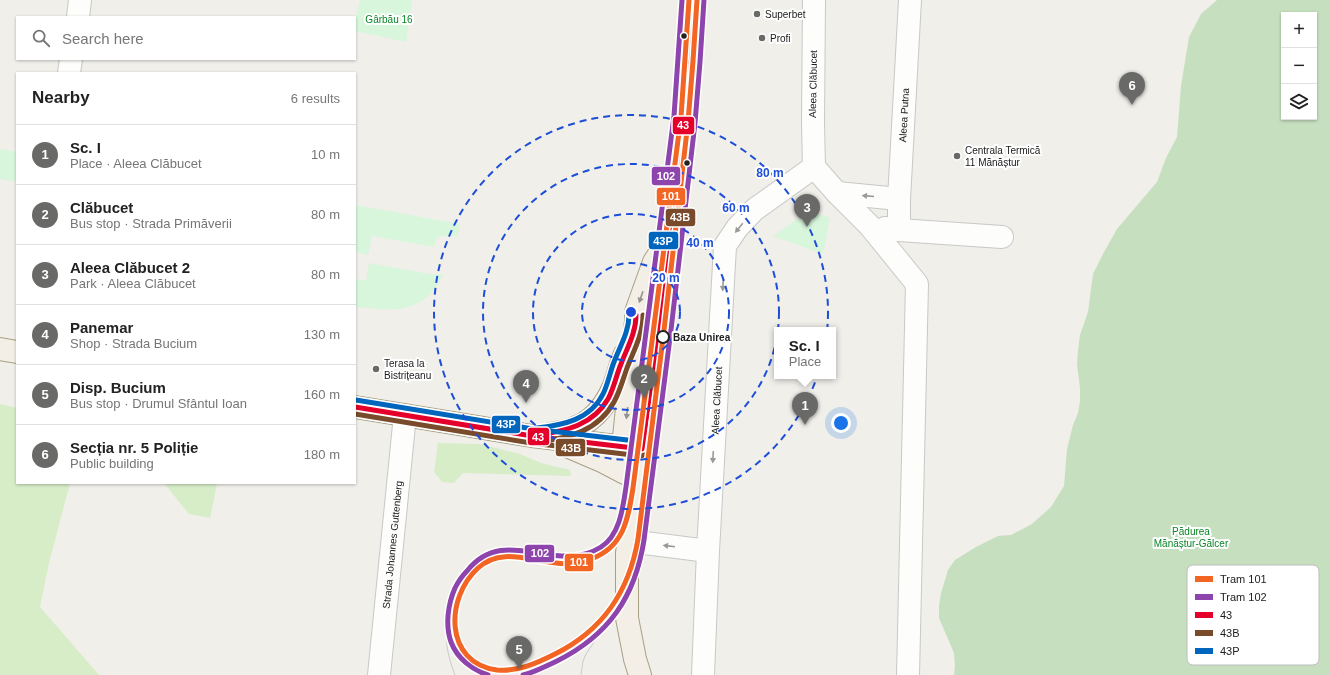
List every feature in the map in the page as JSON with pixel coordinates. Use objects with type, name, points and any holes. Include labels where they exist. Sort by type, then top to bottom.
[{"type":"main road","points":[[625,473],[633,448],[661,314],[685,109],[691,36],[692,0]]},
{"type":"main road","points":[[640,675],[633,652],[627,618],[626,590],[629,541],[635,493],[630,391],[634,332],[636,312],[647,278],[654,262],[670,237]]},
{"type":"main road","points":[[532,436],[558,433],[581,426],[597,414],[614,386],[620,365],[634,332]]},
{"type":"main road","points":[[0,349],[16,352]]},
{"type":"main road","points":[[356,407],[532,436],[633,448]]},
{"type":"main road","points":[[532,436],[553,444],[572,448],[625,473],[635,493]]},
{"type":"street","points":[[78,16],[80,0]]},
{"type":"street","name":"Aleea Clăbucet","points":[[703,675],[708,551],[725,246],[737,228],[754,210],[814,167],[814,0]]},
{"type":"street","name":"Aleea Putna","points":[[899,230],[899,199],[910,0]]},
{"type":"street","points":[[69,72],[71,60]]},
{"type":"street","points":[[814,167],[837,193],[870,226],[918,284],[908,675]]},
{"type":"street","points":[[837,193],[899,199]]},
{"type":"street","points":[[870,226],[899,230],[1002,237]]},
{"type":"street","name":"Strada Johannes Guttenberg","points":[[379,675],[405,415]]},
{"type":"street","points":[[629,541],[708,551]]},
{"type":"green space","name":"Gârbău 16","points":[[360,0],[412,0],[406,42],[356,31],[356,16]]},
{"type":"green space","name":"Pădurea Mănăștur-Gălcer","points":[[1217,0],[1329,0],[1329,675],[954,675],[954,653],[939,618],[941,593],[948,570],[955,560],[976,547],[998,536],[1011,535],[1032,524],[1051,507],[1064,486],[1067,449],[1073,425],[1078,413],[1080,401],[1077,364],[1080,335],[1088,312],[1093,274],[1117,229],[1157,182],[1166,158],[1177,137],[1181,86],[1189,37],[1201,14]]},
{"type":"green space","points":[[0,149],[16,152],[16,182],[0,179]]},
{"type":"green space","points":[[356,205],[460,224],[458,235],[437,237],[434,247],[372,236],[368,255],[356,252]]},
{"type":"green space","points":[[810,210],[830,218],[823,254],[773,236]]},
{"type":"green space","points":[[369,263],[429,274],[444,275],[431,293],[421,301],[412,306],[394,309],[356,307],[356,279],[366,281]]},
{"type":"green space","points":[[0,404],[16,408],[16,484],[70,484],[49,563],[40,607],[99,675],[0,675]]},
{"type":"green space","points":[[438,443],[479,444],[520,454],[541,463],[570,470],[571,474],[569,476],[463,473],[454,483],[442,482],[434,472]]},
{"type":"green space","points":[[165,484],[217,484],[210,518],[189,514]]},
{"type":"tram line","name":"102","points":[[488,675],[471,667],[461,658],[454,648],[449,635],[448,615],[451,601],[455,588],[463,575],[482,557],[498,551],[514,550],[566,556],[584,554],[601,547],[607,542],[620,520],[624,503],[674,116],[682,0]]},
{"type":"tram line","name":"101","points":[[689,0],[681,117],[633,488],[626,521],[622,531],[611,547],[602,554],[591,559],[565,564],[526,558],[506,557],[496,558],[478,568],[467,581],[460,596],[456,612],[455,628],[459,643],[467,655],[480,665],[497,670],[512,670],[541,661],[572,644],[600,621],[611,607],[628,576],[634,558],[638,539],[664,330],[688,122],[697,0]]},
{"type":"tram line","name":"102","points":[[523,675],[545,667],[575,651],[605,626],[617,612],[626,596],[634,579],[640,560],[644,540],[671,330],[695,123],[704,0]]},
{"type":"tram line","points":[[581,675],[583,661],[586,654],[613,614],[626,590],[635,553]]},
{"type":"tram line","points":[[455,675],[448,651],[447,630],[452,609],[463,587]]},
{"type":"transit line","name":"43P","points":[[356,400],[533,429],[636,441],[666,221],[678,111],[686,0]]},
{"type":"transit line","name":"43","points":[[356,407],[532,436],[642,449],[679,169],[685,112],[693,0]]},
{"type":"transit line","name":"43B","points":[[356,414],[531,443],[641,456],[647,454],[649,450],[665,338],[686,169],[692,113],[700,0]]},
{"type":"transit line","name":"43P","points":[[537,428],[575,420],[591,410],[597,403],[605,390],[614,362],[626,333],[629,315]]},
{"type":"transit line","name":"43","points":[[538,435],[568,429],[578,425],[587,421],[602,408],[610,395],[619,368],[631,340],[636,322],[636,315]]},
{"type":"transit line","name":"43B","points":[[539,442],[561,438],[582,431],[600,420],[607,412],[618,394],[638,342],[643,322],[643,315]]},
{"type":"place","name":"Superbet","points":[[757,14]]},
{"type":"place","name":"Profi","points":[[762,38]]},
{"type":"place","name":"Secția nr. 5 Poliție","points":[[1132,105]]},
{"type":"place","name":"Centrala Termică 11 Mănăștur","points":[[957,156]]},
{"type":"place","name":"Aleea Clăbucet 2","points":[[807,227]]},
{"type":"place","name":"Baza Unirea","points":[[663,337]]},
{"type":"place","name":"Terasa la Bistrițeanu","points":[[376,369]]},
{"type":"place","name":"Clăbucet","points":[[644,398]]},
{"type":"place","name":"Panemar","points":[[526,403]]},
{"type":"place","name":"Sc. I","points":[[805,425]]},
{"type":"place","name":"Disp. Bucium","points":[[519,669]]}]
